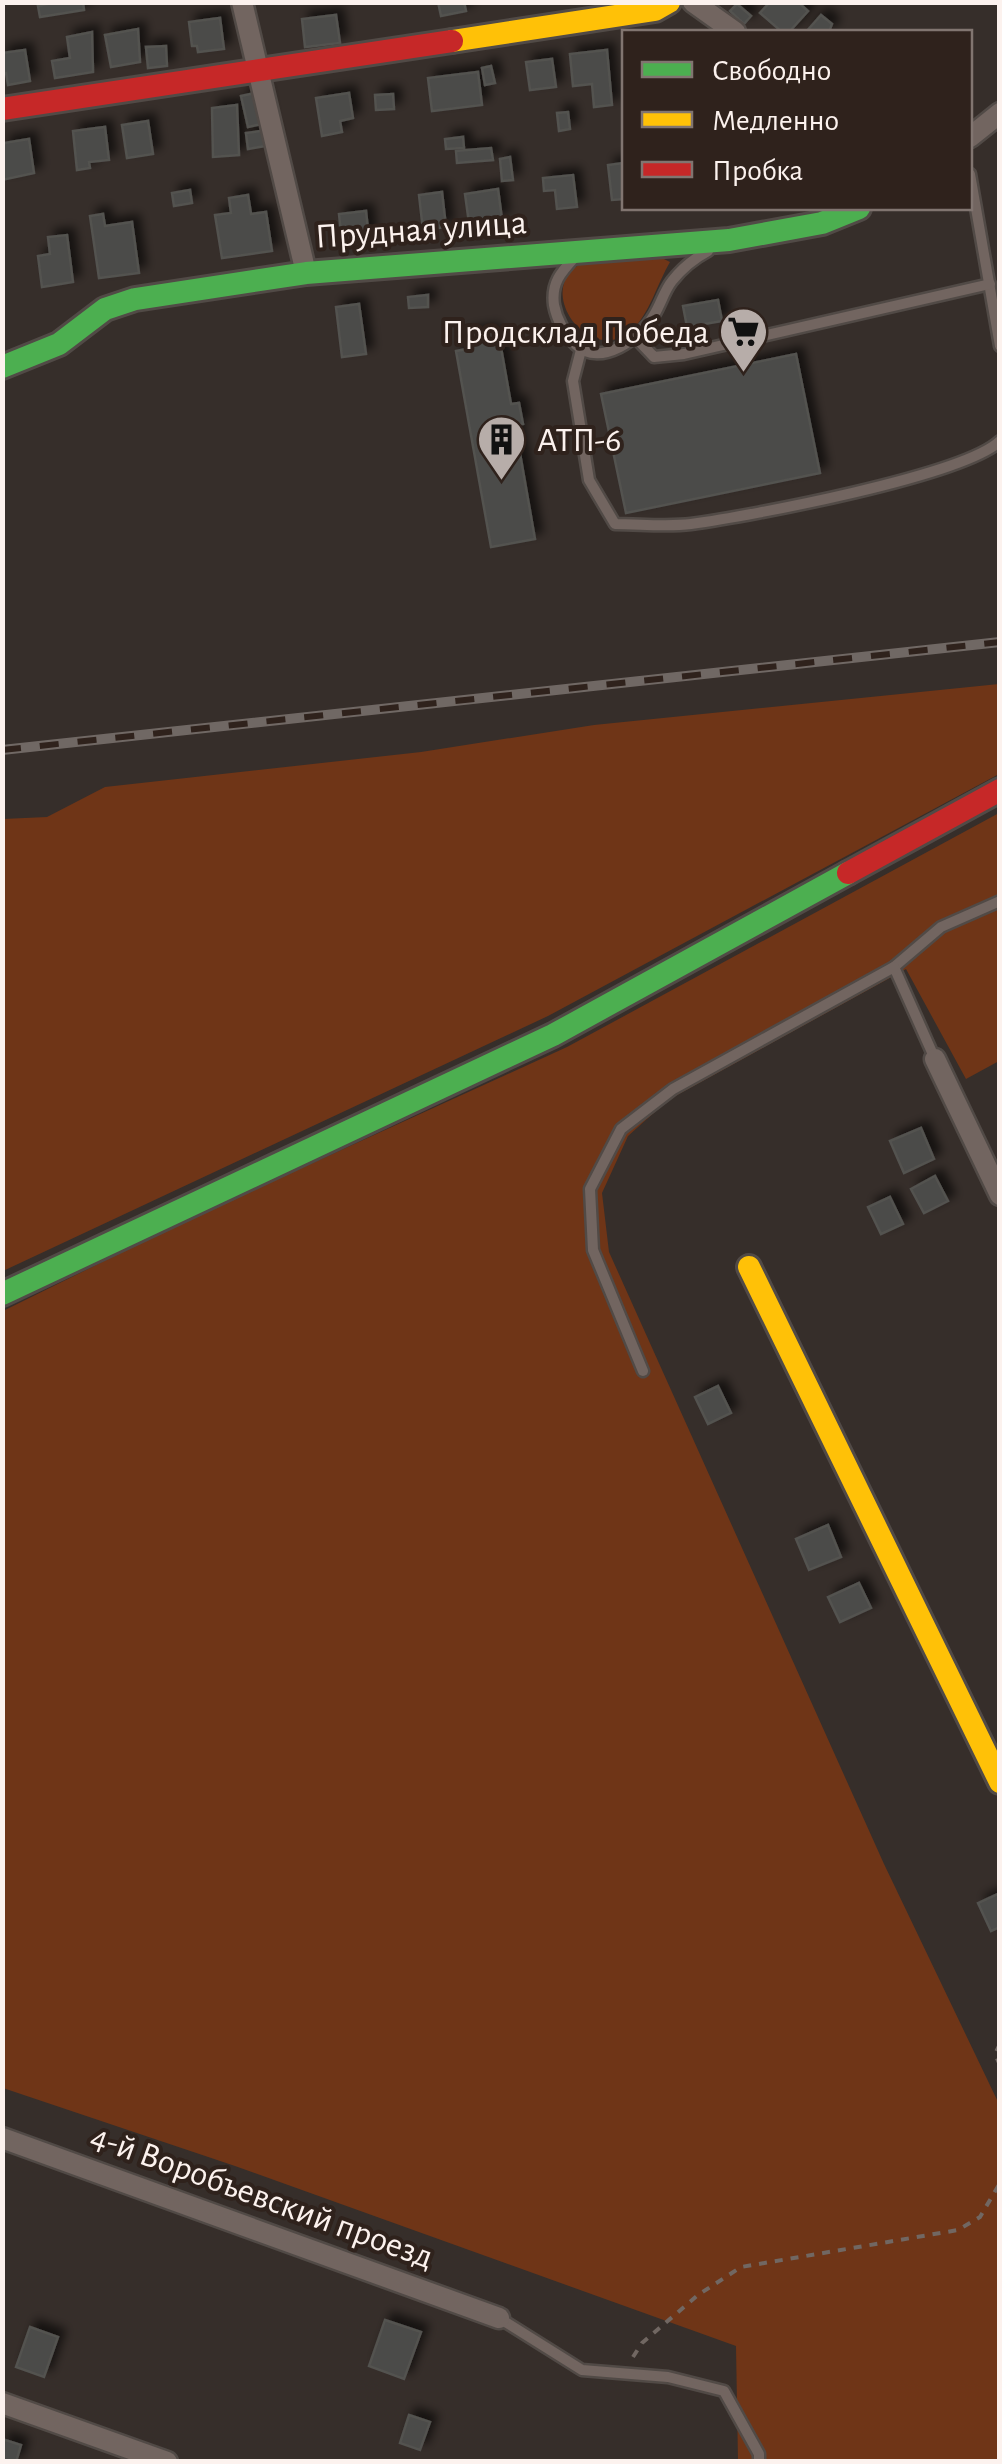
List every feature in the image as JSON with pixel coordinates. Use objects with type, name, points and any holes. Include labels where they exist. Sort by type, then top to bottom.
[{"type":"street","points":[[242,2],[261,68],[306,273]]},
{"type":"street","points":[[2,109],[654,10],[669,2]]},
{"type":"street","points":[[693,2],[731,30]]},
{"type":"street","points":[[972,135],[1000,113]]},
{"type":"street","name":"Прудная улица","points":[[2,367],[58,344],[105,309],[136,299],[306,273],[728,240],[822,224],[854,210]]},
{"type":"street","points":[[2,1294],[553,1034],[1000,790]]},
{"type":"street","points":[[935,1059],[1000,1194]]},
{"type":"street","points":[[748,1267],[1000,1782]]},
{"type":"street","name":"4-й Воробъевский проезд","points":[[2,2138],[499,2318]]},
{"type":"street","points":[[2,2403],[166,2462]]},
{"type":"lane","points":[[972,185],[1000,346]]},
{"type":"lane","points":[[579,253],[556,277],[554,302],[562,330],[580,350],[604,353],[636,338],[688,262],[728,240]]},
{"type":"lane","points":[[636,338],[654,357],[684,354],[990,284]]},
{"type":"lane","points":[[580,350],[574,381],[589,480],[615,524],[689,524],[926,475],[988,452],[1000,441]]},
{"type":"lane","points":[[642,1372],[593,1250],[590,1189],[622,1128],[672,1089],[894,967],[942,928],[1000,901]]},
{"type":"lane","points":[[894,967],[935,1059]]},
{"type":"lane","points":[[499,2318],[582,2370],[668,2377],[724,2391],[759,2454],[759,2462]]},
{"type":"path","points":[[1000,2044],[995,2054],[1000,2065]]},
{"type":"path","points":[[623,2374],[642,2342],[698,2295],[741,2267],[958,2230],[980,2217],[1000,2183]]},
{"type":"shaded area","points":[[658,256],[670,262],[632,330],[615,339],[598,339],[571,318],[564,303],[563,286],[570,272],[595,259]]},
{"type":"shaded area","points":[[999,684],[999,774],[548,1016],[3,1271],[3,819],[47,817],[105,787],[421,752],[594,725]]},
{"type":"shaded area","points":[[999,813],[999,1061],[966,1079],[906,969],[668,1100],[628,1136],[602,1193],[609,1252],[884,1864],[999,2104],[999,2461],[738,2461],[736,2346],[235,2166],[3,2088],[3,1311],[177,1225],[567,1047]]},
{"type":"building","points":[[83,2],[84,10],[40,17],[38,6]]},
{"type":"building","points":[[438,2],[464,2],[466,11],[441,16]]},
{"type":"building","points":[[770,2],[798,2],[808,11],[791,30],[780,30],[760,13]]},
{"type":"building","points":[[737,4],[751,16],[744,24],[730,11]]},
{"type":"building","points":[[336,15],[340,43],[305,47],[302,19]]},
{"type":"building","points":[[821,15],[832,24],[830,30],[808,30]]},
{"type":"building","points":[[220,18],[224,49],[198,52],[197,46],[192,46],[189,22]]},
{"type":"building","points":[[138,29],[140,62],[111,67],[105,35]]},
{"type":"building","points":[[92,32],[93,72],[55,78],[52,61],[70,58],[67,37]]},
{"type":"building","points":[[166,46],[167,66],[148,68],[146,47]]},
{"type":"building","points":[[25,50],[30,81],[8,85],[6,73],[2,73],[2,53]]},
{"type":"building","points":[[607,50],[612,105],[594,107],[592,84],[573,86],[570,54]]},
{"type":"building","points":[[552,59],[556,87],[530,90],[526,62]]},
{"type":"building","points":[[491,66],[495,83],[485,85],[482,68]]},
{"type":"building","points":[[478,72],[482,105],[432,111],[428,78]]},
{"type":"building","points":[[260,92],[266,123],[248,127],[241,96]]},
{"type":"building","points":[[349,93],[353,118],[340,121],[342,132],[322,136],[316,98]]},
{"type":"building","points":[[393,94],[394,109],[376,110],[375,95]]},
{"type":"building","points":[[237,105],[239,155],[213,157],[212,108]]},
{"type":"building","points":[[568,112],[570,129],[559,131],[557,113]]},
{"type":"building","points":[[148,121],[153,154],[127,158],[122,125]]},
{"type":"building","points":[[105,127],[109,160],[89,162],[90,168],[77,170],[73,131]]},
{"type":"building","points":[[268,130],[271,145],[248,149],[246,133]]},
{"type":"building","points":[[463,137],[464,148],[446,149],[445,139]]},
{"type":"building","points":[[29,139],[34,173],[2,180],[4,143]]},
{"type":"building","points":[[491,148],[493,160],[457,163],[456,151]]},
{"type":"building","points":[[510,157],[513,180],[502,181],[500,159]]},
{"type":"building","points":[[622,163],[622,199],[612,200],[608,165]]},
{"type":"building","points":[[573,175],[577,207],[557,209],[555,190],[544,191],[543,178]]},
{"type":"building","points":[[498,189],[502,219],[469,223],[465,194]]},
{"type":"building","points":[[190,190],[192,203],[174,206],[172,193]]},
{"type":"building","points":[[442,192],[446,227],[423,230],[419,195]]},
{"type":"building","points":[[248,195],[251,214],[266,212],[272,251],[222,258],[215,215],[231,213],[229,198]]},
{"type":"building","points":[[366,211],[369,239],[342,242],[339,214]]},
{"type":"building","points":[[103,214],[105,226],[132,222],[139,273],[99,278],[90,216]]},
{"type":"building","points":[[67,235],[73,282],[42,287],[38,256],[50,254],[48,237]]},
{"type":"building","points":[[428,295],[428,307],[409,308],[408,297]]},
{"type":"building","points":[[718,300],[722,321],[687,327],[683,306]]},
{"type":"building","points":[[359,304],[366,354],[342,357],[336,307]]},
{"type":"building","name":"АТП-6","points":[[492,331],[494,343],[500,342],[511,404],[519,403],[523,424],[515,425],[535,539],[491,547],[456,351],[467,349],[465,335]]},
{"type":"building","points":[[796,354],[820,473],[626,513],[601,394]]},
{"type":"building","points":[[921,1128],[934,1159],[904,1173],[890,1141]]},
{"type":"building","points":[[935,1176],[948,1201],[924,1213],[911,1189]]},
{"type":"building","points":[[890,1197],[903,1224],[881,1234],[868,1207]]},
{"type":"building","points":[[718,1386],[731,1413],[708,1424],[695,1397]]},
{"type":"building","points":[[828,1525],[841,1557],[809,1570],[796,1539]]},
{"type":"building","points":[[859,1583],[871,1608],[840,1622],[828,1597]]},
{"type":"building","points":[[1000,1893],[1000,1927],[991,1931],[978,1903]]},
{"type":"building","points":[[385,2320],[421,2332],[404,2379],[369,2366]]},
{"type":"building","points":[[30,2327],[58,2337],[44,2377],[16,2367]]},
{"type":"building","points":[[409,2415],[430,2422],[420,2450],[400,2443]]},
{"type":"building","points":[[2,2439],[21,2445],[16,2462],[2,2462]]},
{"type":"railway","points":[[2,750],[1000,642]]},
{"type":"traffic: fast","points":[[2,367],[59,344],[105,309],[135,299],[306,273],[729,240],[822,223],[854,210]]},
{"type":"traffic: fast","points":[[2,1294],[553,1035],[848,873]]},
{"type":"traffic: slow","points":[[452,41],[655,10],[669,2]]},
{"type":"traffic: slow","points":[[749,1267],[1000,1782]]},
{"type":"traffic: jam","points":[[2,109],[452,41]]},
{"type":"traffic: jam","points":[[848,873],[1000,790]]},
{"type":"place","name":"Продсклад Победа","points":[[744,374]]},
{"type":"place","name":"АТП-6","points":[[502,482]]}]
